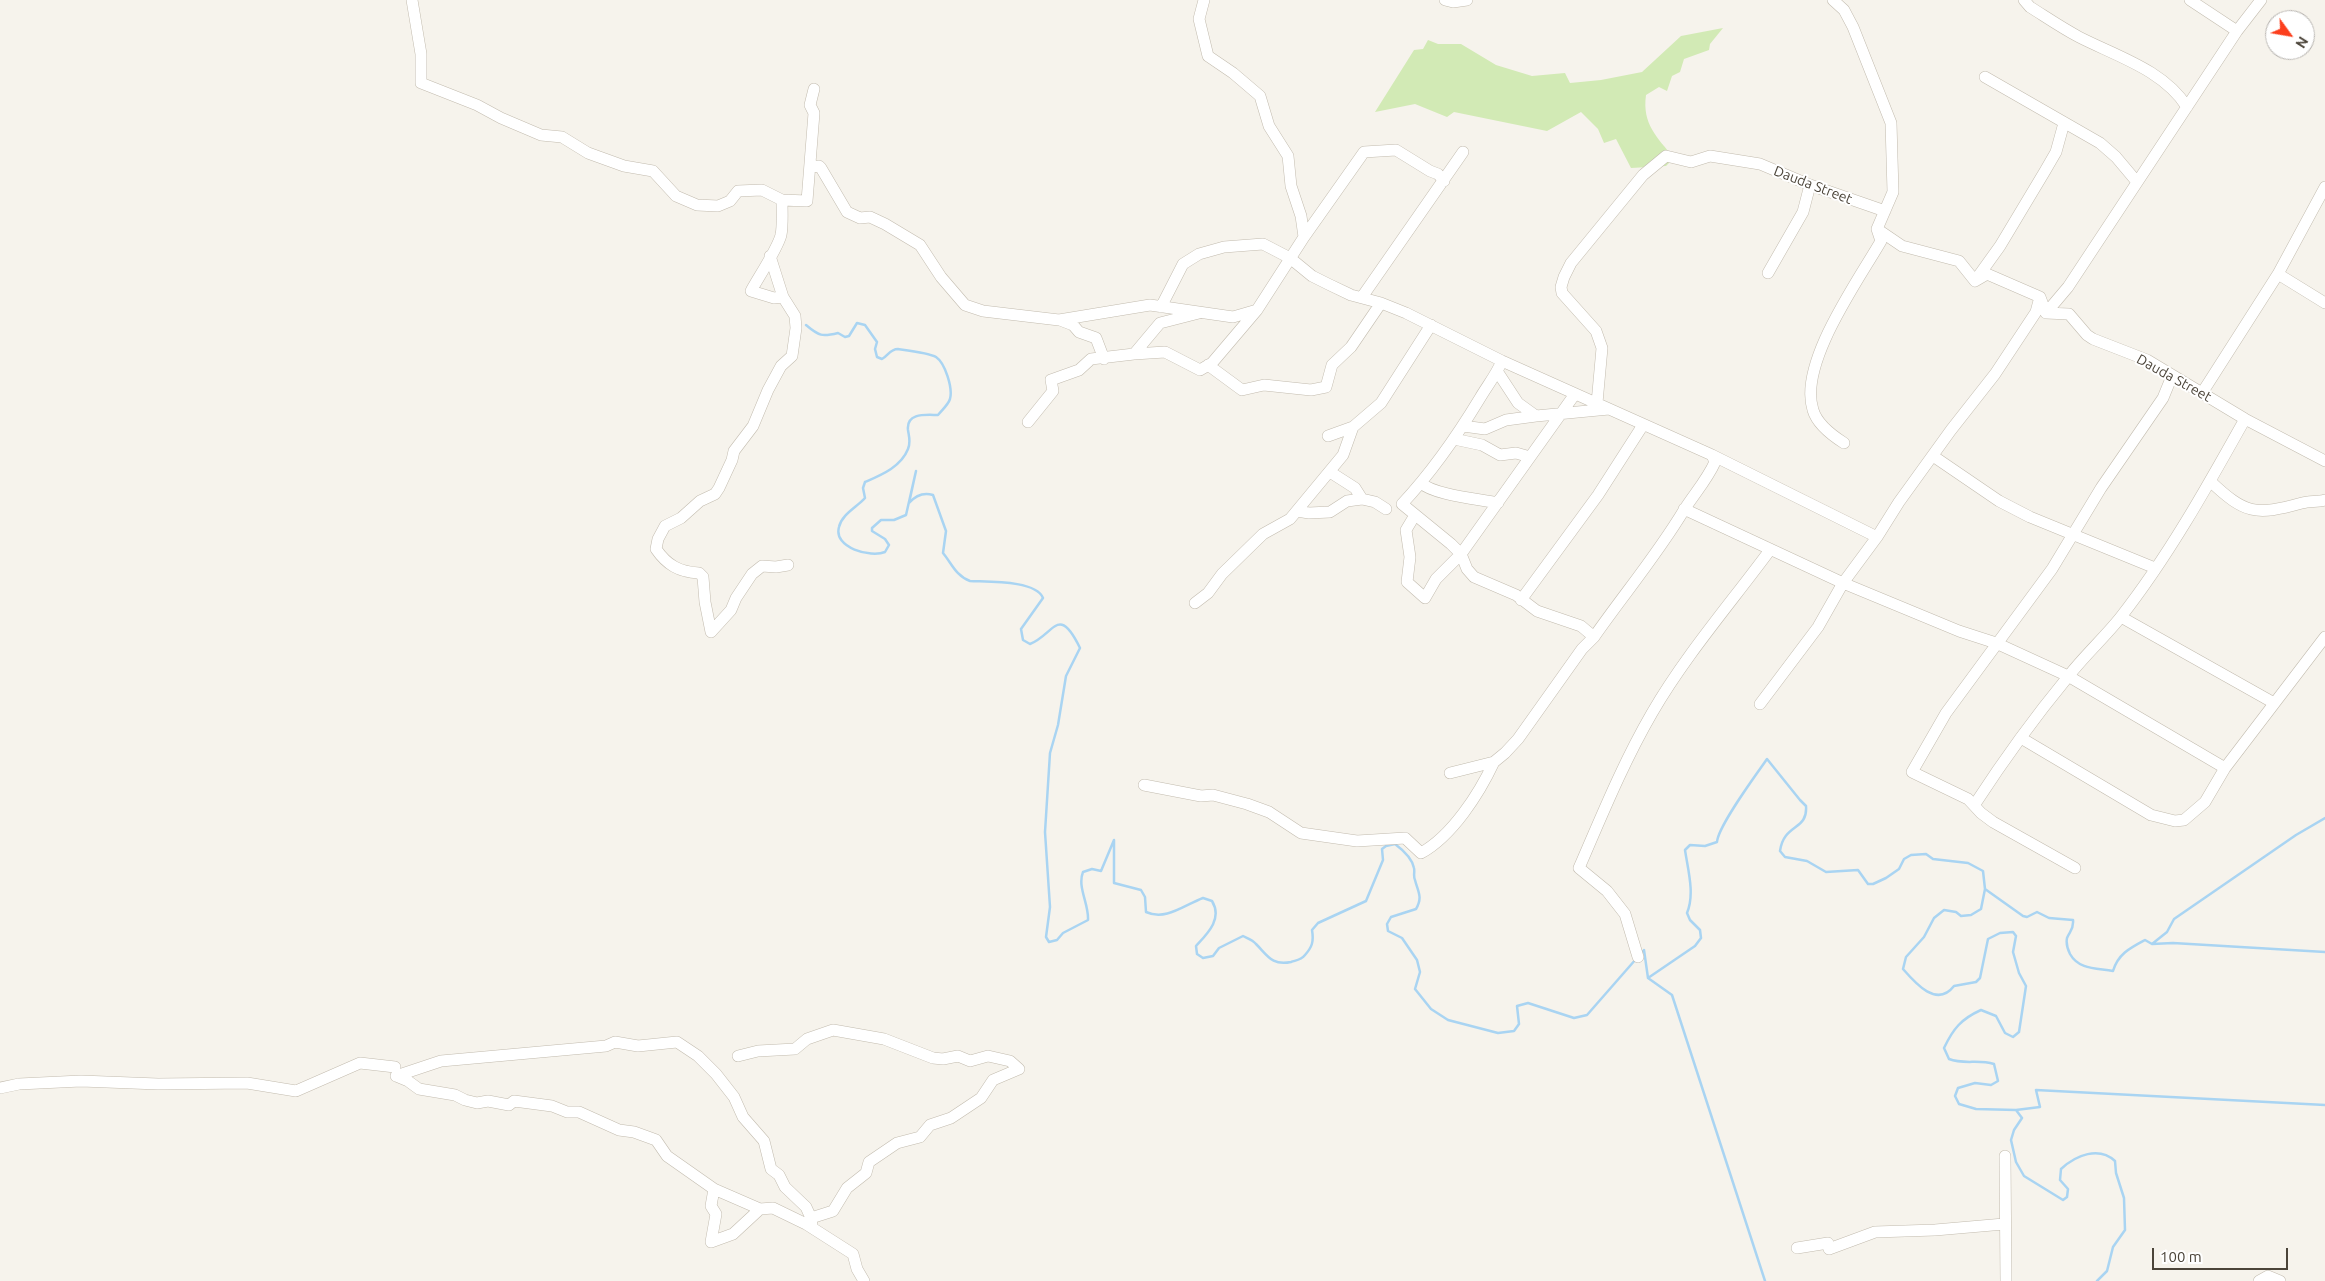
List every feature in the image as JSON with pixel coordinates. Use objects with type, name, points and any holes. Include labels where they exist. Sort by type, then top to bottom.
[{"type":"street","points":[[412,0],[421,54],[421,83],[477,105],[501,118],[541,135],[562,137],[588,153],[624,166],[653,170],[676,196],[697,204],[718,206],[730,201],[738,192],[762,190],[782,200],[807,202],[814,113],[810,105],[814,88]]},
{"type":"street","points":[[1204,0],[1199,19],[1208,56],[1260,96],[1269,126],[1288,156],[1291,186],[1301,216],[1304,237]]},
{"type":"street","points":[[1445,0],[1453,2],[1467,0]]},
{"type":"street","points":[[1833,0],[1844,10],[1853,27],[1891,123],[1893,192],[1878,229],[1881,241],[1828,334],[1811,378],[1813,412],[1824,426],[1844,443]]},
{"type":"street","points":[[2024,0],[2030,7],[2078,36],[2124,58],[2170,85],[2187,106]]},
{"type":"street","points":[[2190,0],[2237,31]]},
{"type":"street","points":[[1975,281],[1986,274],[2040,297],[2046,313],[2068,287],[2237,31],[2261,0]]},
{"type":"street","points":[[1986,77],[2064,124],[2100,143],[2116,157],[2137,182]]},
{"type":"street","points":[[1975,281],[2000,246],[2056,152],[2064,124]]},
{"type":"street","points":[[1028,422],[1053,391],[1051,380],[1079,370],[1091,359],[1165,352],[1200,370],[1208,365],[1257,310],[1304,237],[1364,152],[1396,150],[1438,174],[1444,182]]},
{"type":"street","points":[[1362,297],[1444,182],[1463,152]]},
{"type":"street","name":"Dauda Street","points":[[1598,403],[1602,348],[1596,331],[1562,293],[1561,287],[1572,263],[1643,175],[1666,156],[1691,162],[1710,156],[1760,164],[1810,185],[1885,211]]},
{"type":"street","points":[[811,167],[819,166],[821,168],[847,212],[860,218],[870,217],[920,245],[941,277],[965,305],[983,311],[1059,320],[1073,325],[1079,332],[1096,338],[1104,359]]},
{"type":"street","points":[[1768,273],[1804,212],[1810,185]]},
{"type":"street","points":[[2202,393],[2278,274],[2325,187]]},
{"type":"street","points":[[782,200],[781,236],[751,291],[774,298],[783,297]]},
{"type":"street","points":[[2314,206],[2325,212]]},
{"type":"street","points":[[1878,229],[1902,246],[1959,260],[1975,281]]},
{"type":"street","points":[[1161,307],[1183,264],[1199,254],[1224,246],[1263,244],[1290,258],[1312,276],[1351,295],[1381,303],[1431,325],[1500,366],[1598,403],[1712,455],[1877,537]]},
{"type":"street","points":[[770,256],[783,297],[794,316],[796,328],[792,356],[781,366],[768,390],[753,426],[734,451],[732,460],[715,494],[665,526],[658,539],[656,549],[663,558],[677,569],[684,572],[699,573],[703,577],[705,602],[711,632],[731,610],[736,598],[752,574],[762,566],[776,567],[788,565]]},
{"type":"street","points":[[2278,274],[2325,303]]},
{"type":"street","points":[[1760,704],[1818,627],[1843,583],[1877,537],[1899,502],[1951,430],[1995,374],[2036,312],[2040,297]]},
{"type":"street","points":[[1208,365],[1242,390],[1264,385],[1311,390],[1326,387],[1332,365],[1351,346],[1381,303]]},
{"type":"street","points":[[1059,320],[1150,305],[1233,317],[1257,310]]},
{"type":"street","points":[[1134,354],[1160,323],[1183,319],[1199,312]]},
{"type":"street","name":"Dauda Street","points":[[2046,313],[2069,314],[2087,335],[2093,339],[2147,360],[2245,419],[2325,460]]},
{"type":"street","points":[[1328,436],[1353,427],[1381,402],[1431,325]]},
{"type":"street","points":[[1500,366],[1518,403],[1536,416]]},
{"type":"street","points":[[1500,366],[1454,439],[1421,483],[1402,504],[1440,534],[1461,554],[1467,569],[1474,577],[1516,595],[1537,611],[1581,626],[1594,636]]},
{"type":"street","points":[[2075,868],[1993,822],[1981,813],[1975,804],[1968,799],[1912,772],[1933,734],[1996,643],[2029,601],[2073,536],[2101,488],[2162,398],[2172,376]]},
{"type":"street","points":[[1415,516],[1406,530],[1410,556],[1407,582],[1425,598],[1436,579],[1461,554],[1575,394]]},
{"type":"street","points":[[1463,426],[1485,429],[1506,420],[1610,409]]},
{"type":"street","points":[[1975,804],[2021,738],[2068,676],[2120,617],[2155,568],[2210,481],[2245,419]]},
{"type":"street","points":[[1521,600],[1598,495],[1643,425]]},
{"type":"street","points":[[1195,604],[1208,593],[1222,574],[1263,534],[1290,520],[1343,455],[1353,427]]},
{"type":"street","points":[[1454,439],[1482,445],[1500,454],[1516,453],[1530,457]]},
{"type":"street","points":[[1144,785],[1201,796],[1213,794],[1247,804],[1269,812],[1301,833],[1357,841],[1405,838],[1421,853],[1434,846],[1467,807],[1484,783],[1494,762],[1518,739],[1565,672],[1655,556],[1684,509],[1710,474],[1715,462],[1712,455]]},
{"type":"street","points":[[1933,456],[1999,501],[2073,536],[2155,568]]},
{"type":"street","points":[[1330,472],[1355,488],[1362,498]]},
{"type":"street","points":[[2210,481],[2230,500],[2254,512],[2325,500]]},
{"type":"street","points":[[1421,483],[1426,488],[1446,494],[1498,503]]},
{"type":"street","points":[[1297,512],[1309,514],[1330,512],[1347,501],[1362,498],[1386,508]]},
{"type":"street","points":[[1684,509],[1843,583],[1959,631],[1996,643],[2068,676],[2225,768]]},
{"type":"street","points":[[1638,957],[1626,914],[1607,891],[1580,868],[1628,758],[1653,712],[1698,646],[1770,550]]},
{"type":"street","points":[[2120,617],[2274,703]]},
{"type":"street","points":[[2021,738],[2151,815],[2174,821],[2184,820],[2205,802],[2225,768],[2325,637]]},
{"type":"street","points":[[1450,773],[1494,762]]},
{"type":"street","points":[[738,1056],[758,1051],[795,1049],[807,1039],[833,1030],[884,1039],[933,1058],[943,1059],[958,1056],[970,1061],[988,1056],[1010,1061],[1023,1069],[993,1080],[981,1098],[962,1108],[951,1118],[930,1125],[920,1138],[897,1143],[868,1162],[866,1172],[847,1188],[833,1211],[810,1223]]},
{"type":"street","points":[[810,1223],[806,1207],[786,1187],[779,1175],[771,1169],[764,1141],[743,1117],[734,1097],[716,1074],[698,1056],[678,1042],[638,1046],[615,1042],[606,1046],[449,1060],[396,1076],[408,1080],[419,1089],[455,1095],[476,1103],[488,1101],[509,1106],[514,1100],[552,1106],[567,1112],[579,1112],[619,1130],[634,1132],[656,1140],[667,1156],[714,1189],[760,1209],[773,1208],[810,1223],[853,1254],[857,1269],[864,1281]]},
{"type":"street","points":[[0,1088],[19,1084],[82,1081],[158,1084],[247,1083],[296,1091],[360,1063],[395,1067]]},
{"type":"street","points":[[2005,1156],[2004,1224],[2006,1281]]},
{"type":"street","points":[[714,1189],[711,1206],[716,1214],[711,1242],[733,1234],[760,1209]]},
{"type":"street","points":[[1797,1248],[1828,1243],[1829,1249],[1875,1232],[2004,1224]]},
{"type":"street","points":[[2259,1281],[2268,1276],[2280,1281]]},
{"type":"green space","points":[[1723,28],[1710,44],[1709,50],[1684,59],[1680,72],[1672,76],[1667,91],[1659,87],[1646,95],[1646,114],[1652,130],[1674,158],[1666,166],[1631,168],[1616,139],[1604,143],[1598,129],[1581,112],[1547,131],[1454,112],[1447,117],[1415,104],[1375,112],[1414,50],[1423,49],[1428,40],[1438,44],[1461,44],[1496,65],[1532,76],[1565,73],[1570,83],[1601,80],[1642,72],[1681,36]]},
{"type":"waterway","points":[[806,325],[821,335],[838,333],[845,337],[849,336],[857,323],[865,325],[877,342],[875,349],[877,357],[882,359],[893,350],[898,349],[933,356],[939,360],[948,376],[951,394],[949,401],[938,415],[923,415],[910,420],[908,424],[910,442],[905,455],[896,466],[865,482],[863,488],[865,498],[846,514],[839,527],[842,541],[854,550],[871,554],[885,552],[889,545],[885,539],[872,531],[872,528],[881,520],[894,520],[906,515],[916,471],[909,503],[920,495],[933,495],[946,531],[943,553],[958,573],[970,581],[1010,583],[1039,592],[1043,598],[1021,629],[1023,640],[1030,644],[1056,626],[1061,625],[1066,627],[1073,635],[1080,648],[1066,676],[1058,725],[1050,753],[1045,832],[1050,907],[1046,937],[1049,942],[1057,940],[1063,933],[1088,920],[1081,884],[1083,872],[1092,869],[1101,871],[1114,840],[1114,883],[1141,890],[1145,897],[1146,912],[1161,915],[1175,911],[1203,898],[1212,901],[1216,914],[1215,920],[1209,931],[1196,946],[1197,954],[1203,958],[1213,956],[1219,948],[1243,936],[1253,941],[1267,956],[1279,963],[1299,960],[1305,955],[1312,944],[1312,930],[1318,923],[1366,901],[1383,860],[1382,849],[1395,844],[1407,854],[1413,864],[1414,878],[1420,898],[1416,909],[1391,917],[1387,924],[1388,931],[1402,938],[1417,960],[1420,972],[1415,989],[1431,1009],[1448,1020],[1498,1033],[1514,1031],[1519,1024],[1517,1006],[1528,1003],[1574,1018],[1587,1015],[1636,959]]},
{"type":"waterway","points":[[1640,955],[1644,950],[1648,978],[1695,946],[1701,938],[1700,930],[1690,920],[1687,913],[1691,890],[1685,850],[1690,845],[1705,846],[1717,842],[1730,813],[1767,759],[1806,806],[1806,814],[1803,820],[1782,842],[1780,851],[1785,857],[1807,861],[1826,872],[1858,870],[1868,884],[1873,884],[1886,878],[1899,869],[1904,859],[1911,855],[1926,854],[1933,859],[1968,863],[1983,871],[1985,889],[1981,909],[1971,915],[1961,916],[1956,912],[1944,910],[1934,918],[1924,937],[1906,957],[1903,969],[1920,987],[1934,994],[1941,995],[1954,986],[1976,982],[1980,978],[1988,939],[2000,933],[2013,932],[2016,936],[2013,952],[2019,973],[2026,986],[2019,1032],[2013,1037],[2005,1033],[1996,1016],[1981,1010],[1958,1025],[1944,1048],[1949,1059],[1960,1062],[1994,1064],[1998,1081],[1991,1085],[1975,1083],[1958,1088],[1955,1096],[1959,1104],[1976,1109],[2016,1110],[2022,1118],[2014,1130],[2011,1140],[2016,1162],[2024,1176],[2063,1200],[2067,1197],[2068,1189],[2060,1180],[2061,1169],[2067,1164],[2080,1156],[2095,1153],[2109,1156],[2115,1161],[2116,1173],[2124,1198],[2125,1230],[2113,1247],[2107,1271],[2097,1281]]},
{"type":"waterway","points":[[1985,889],[2023,916],[2027,917],[2037,912],[2049,918],[2073,920],[2072,928],[2067,938],[2067,946],[2074,959],[2083,966],[2113,971],[2121,956],[2130,949],[2145,940],[2152,944],[2167,932],[2174,919],[2296,835],[2325,818]]},
{"type":"waterway","points":[[2152,944],[2173,943],[2325,952]]},
{"type":"waterway","points":[[1648,978],[1672,995],[1765,1281]]},
{"type":"waterway","points":[[2016,1110],[2040,1107],[2036,1090],[2325,1105]]}]
